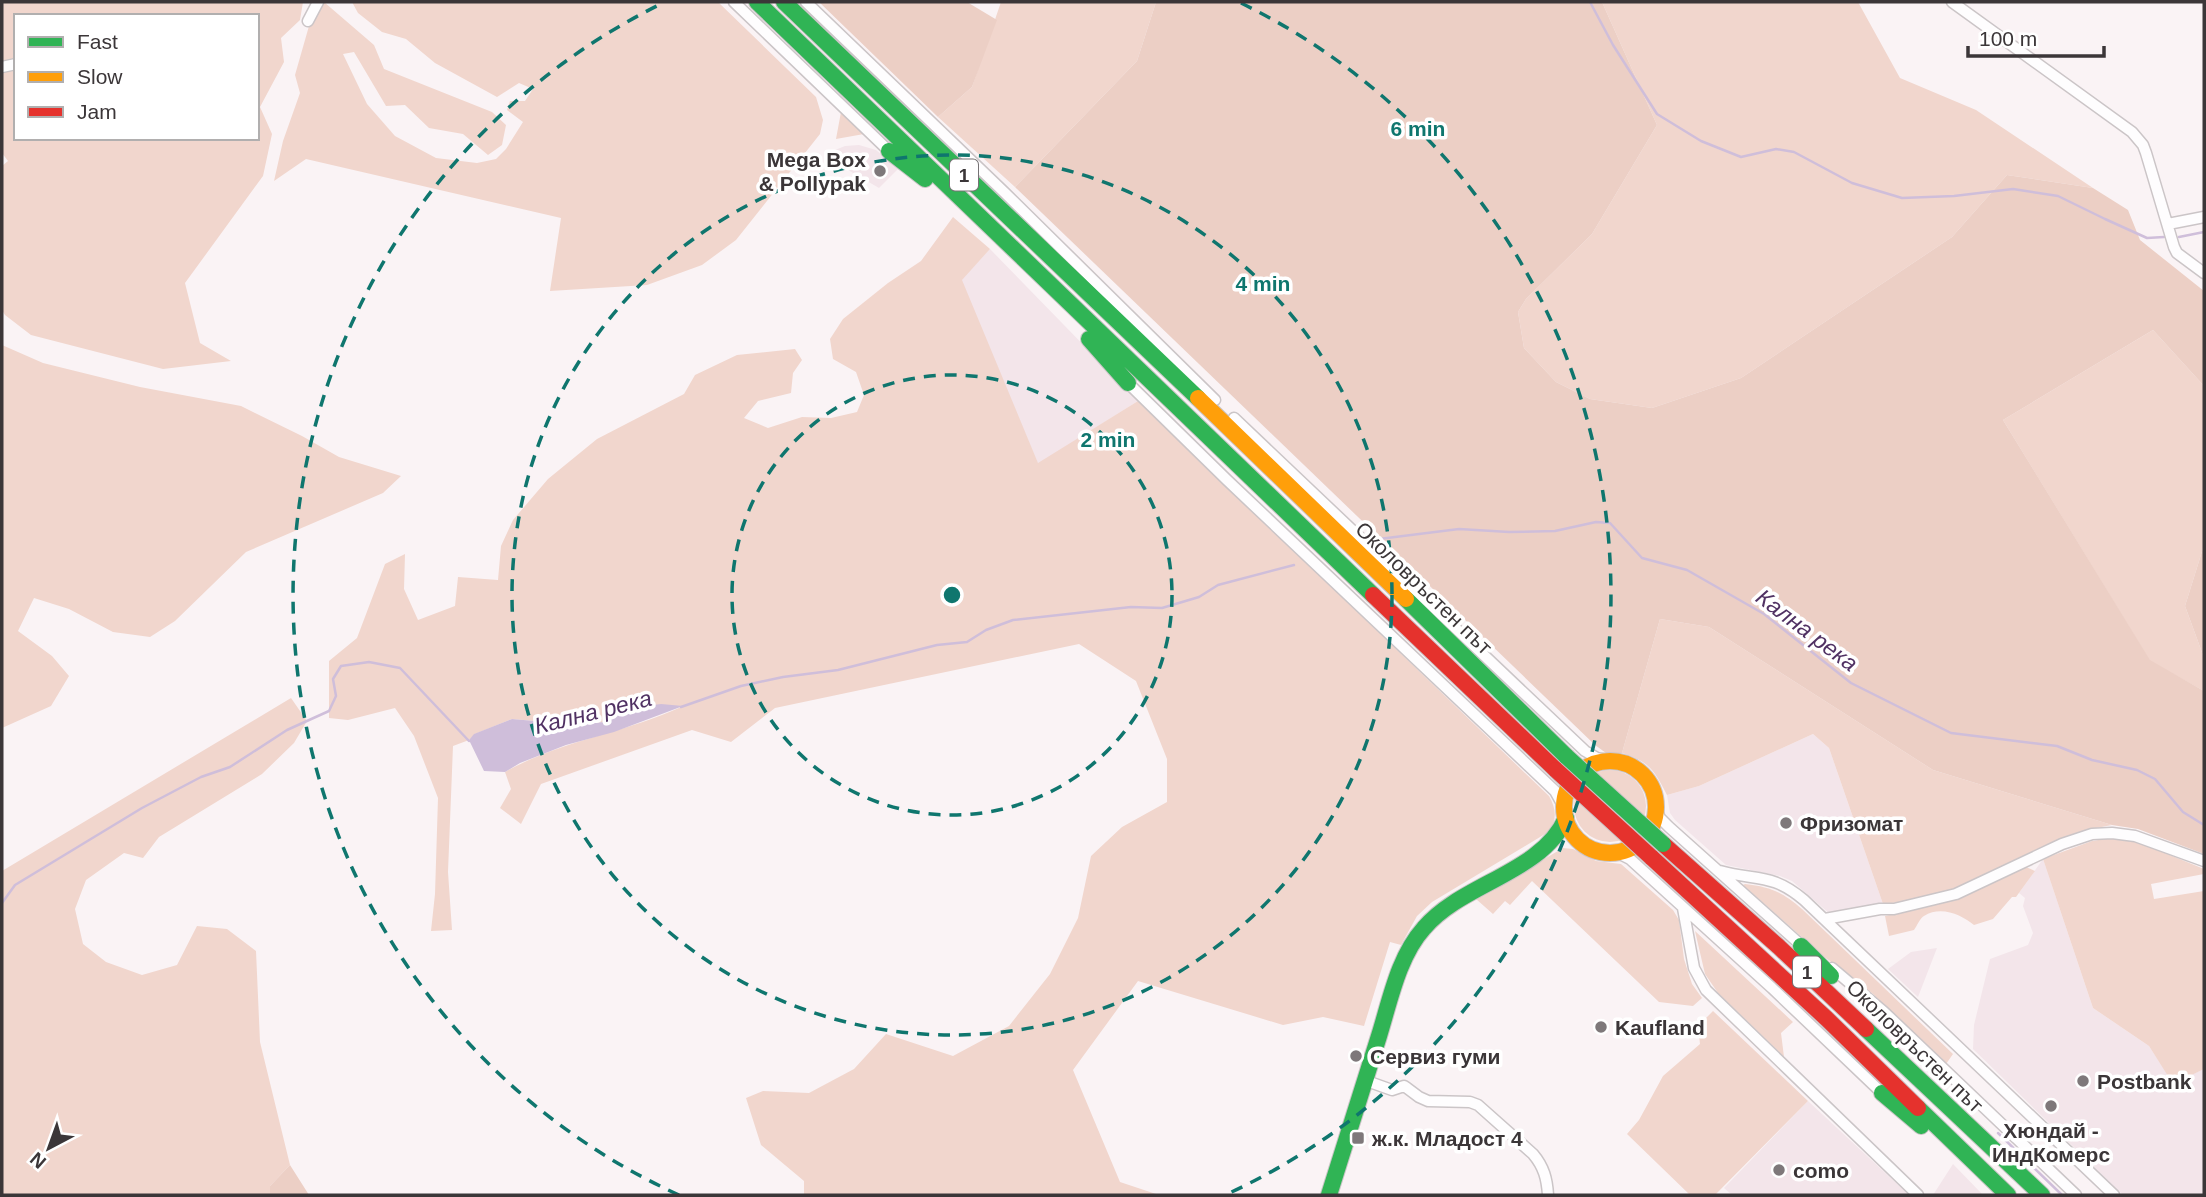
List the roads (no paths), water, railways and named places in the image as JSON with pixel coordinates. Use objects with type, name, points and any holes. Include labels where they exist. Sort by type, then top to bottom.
[{"type":"main road","name":"Околовръстен път","points":[[757,2],[1556,770],[1827,1019],[2008,1195]]},
{"type":"main road","name":"Околовръстен път","points":[[784,2],[1268,465],[1567,757],[1789,956],[2042,1195]]},
{"type":"main road","points":[[890,151],[908,168],[976,214]]},
{"type":"main road","points":[[1031,266],[1057,304],[1128,383]]},
{"type":"main road","points":[[1146,348],[1189,376]]},
{"type":"main road","points":[[1242,426],[1268,465]]},
{"type":"main road","points":[[1550,844],[1565,812],[1569,787],[1574,778],[1591,765],[1611,761],[1627,764],[1647,779],[1655,794],[1653,825],[1644,838],[1632,848],[1618,853],[1594,850],[1580,842],[1574,835],[1565,812]]},
{"type":"main road","points":[[1329,1195],[1403,964],[1418,934],[1429,921],[1450,905],[1550,844],[1580,842]]},
{"type":"main road","points":[[1801,946],[1877,1024],[1947,1105]]},
{"type":"main road","points":[[1882,1093],[1900,1110],[1993,1181]]},
{"type":"street","points":[[308,22],[318,2]]},
{"type":"street","points":[[734,2],[890,151]]},
{"type":"street","name":"Околовръстен път","points":[[806,2],[1004,192],[1189,376],[1585,751],[1597,758],[1611,761]]},
{"type":"street","points":[[1952,2],[2132,132],[2146,153],[2177,253],[2204,272]]},
{"type":"street","points":[[2168,224],[2204,217]]},
{"type":"street","points":[[1128,383],[1555,791],[1565,812]]},
{"type":"street","points":[[1656,810],[1669,827],[1801,946],[1835,970],[1884,1012],[2076,1195]]},
{"type":"street","points":[[1825,919],[1894,909],[1956,894],[2062,844],[2092,834],[2135,836],[2204,861]]},
{"type":"street","points":[[1618,853],[1630,859],[1882,1093]]},
{"type":"street","points":[[1715,869],[1774,881],[1789,887],[2113,1195]]},
{"type":"street","points":[[1683,908],[1694,968],[1706,990],[1918,1195]]},
{"type":"street","points":[[1364,1080],[1392,1090],[1404,1086],[1428,1101],[1470,1102],[1478,1105],[1540,1162],[1548,1195]]},
{"type":"waterway","points":[[1590,2],[1613,45],[1657,114],[1701,141],[1741,157],[1776,149],[1794,152],[1852,183],[1902,198],[1954,196],[2013,189],[2058,196],[2147,238],[2164,237]]},
{"type":"waterway","points":[[2179,237],[2204,232]]},
{"type":"waterway","name":"Кална река","points":[[1379,539],[1459,529],[1555,531],[1596,522],[1610,523],[1642,558],[1687,570],[1764,614],[1851,683],[1951,733],[2057,746],[2092,760],[2137,770],[2155,779],[2183,812],[2204,825]]},
{"type":"waterway","name":"Кална река","points":[[681,707],[741,686],[838,670],[937,645],[967,642],[986,630],[1013,620],[1131,607],[1162,608],[1199,597],[1218,585],[1294,565]]},
{"type":"waterway","name":"Кална река","points":[[2,903],[15,885],[142,808],[201,777],[230,767],[287,730],[329,711],[336,696],[333,679],[341,666],[369,662],[400,668],[469,741]]},
{"type":"waterway","points":[[1998,1133],[2062,1195]]},
{"type":"place","name":"Mega Box & Pollypak","points":[[880,171]]},
{"type":"place","name":"Фризомат","points":[[1786,823]]},
{"type":"place","name":"Kaufland","points":[[1601,1027]]},
{"type":"place","name":"Сервиз гуми","points":[[1356,1056]]},
{"type":"place","name":"Postbank","points":[[2083,1081]]},
{"type":"place","name":"Хюндай - ИндКомерс","points":[[2051,1106]]},
{"type":"place","name":"ж.к. Младост 4","points":[[1358,1138]]},
{"type":"place","name":"como","points":[[1779,1170]]}]
